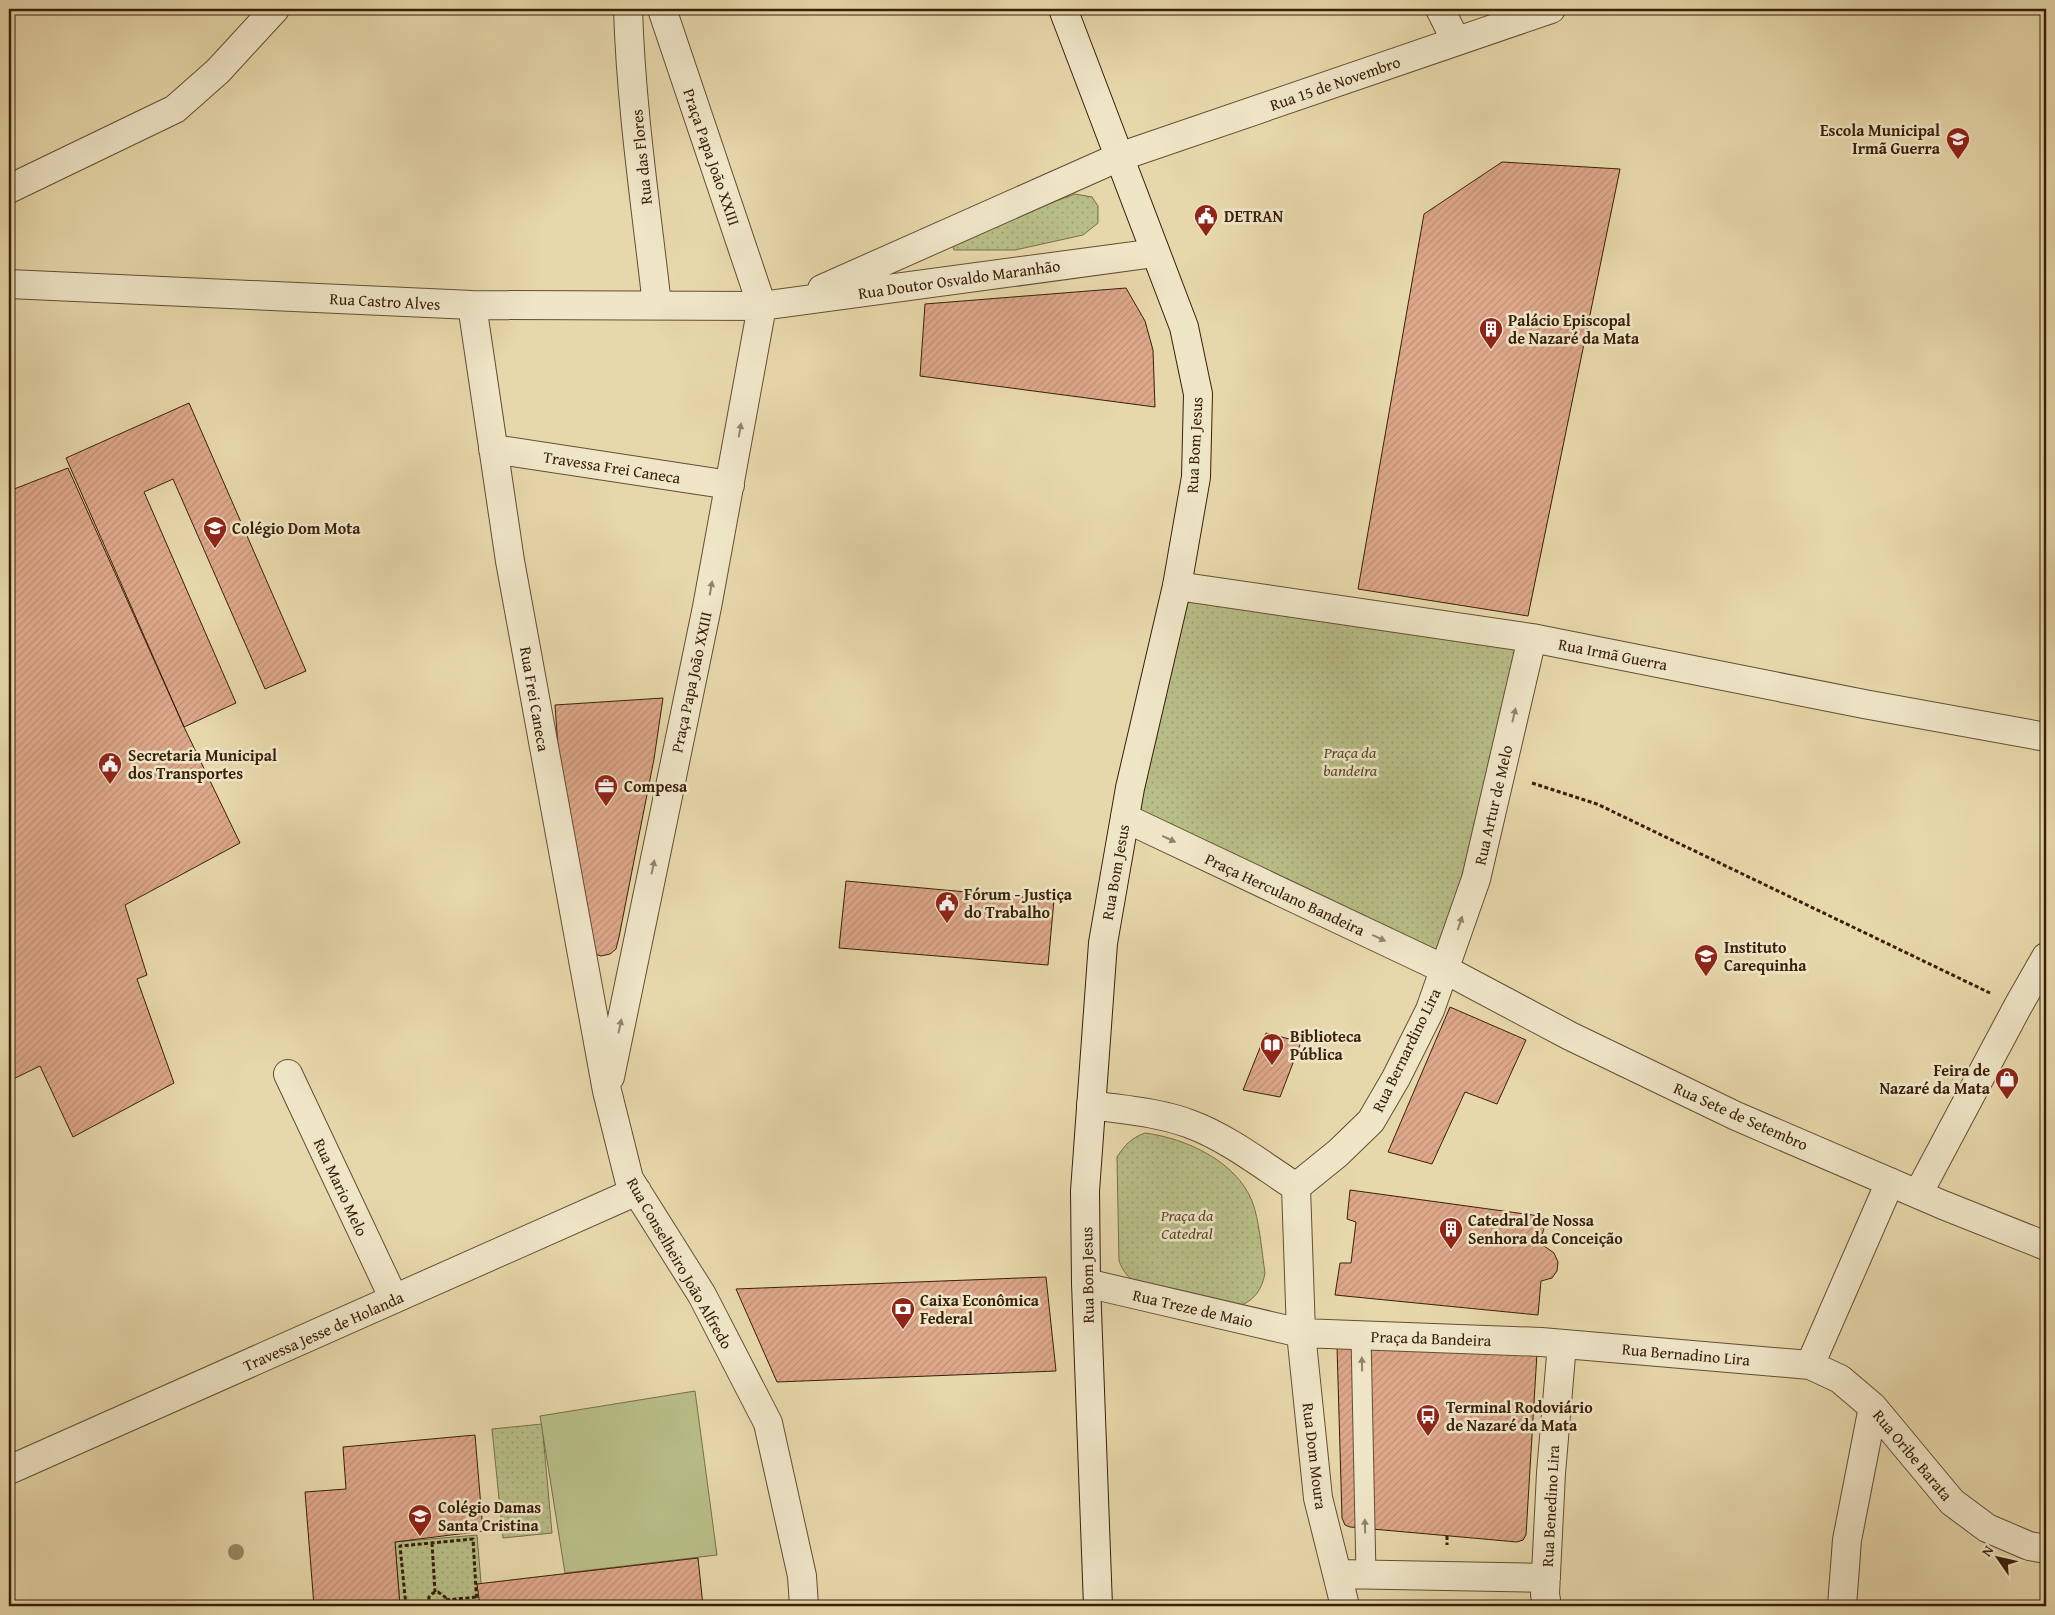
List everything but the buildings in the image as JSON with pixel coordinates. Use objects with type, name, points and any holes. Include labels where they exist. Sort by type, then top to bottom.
[{"type":"street","points":[[9,189],[174,109],[218,71],[275,9]]},
{"type":"street","name":"Rua das Flores","points":[[628,9],[629,42],[639,147],[657,305]]},
{"type":"street","name":"Praça Papa João XXIII","points":[[607,1091],[708,607],[762,306],[662,9]]},
{"type":"street","name":"Rua Bom Jesus","points":[[1063,9],[1184,326],[1198,394],[1196,477],[1177,586],[1130,788],[1102,942],[1085,1191],[1086,1283],[1098,1606]]},
{"type":"street","points":[[1440,9],[1456,41]]},
{"type":"street","name":"Rua 15 de Novembro","points":[[793,301],[1119,157],[1551,9]]},
{"type":"street","name":"Rua Doutor Osvaldo Maranhão","points":[[762,306],[1155,253]]},
{"type":"street","name":"Rua Castro Alves","points":[[9,284],[472,305],[762,306]]},
{"type":"street","name":"Rua Frei Caneca","points":[[472,305],[510,561],[607,1091]]},
{"type":"street","name":"Travessa Frei Caneca","points":[[493,449],[730,482]]},
{"type":"street","name":"Rua Irmã Guerra","points":[[1177,586],[1532,638],[2046,738]]},
{"type":"street","name":"Rua Artur de Melo","points":[[1444,970],[1476,879],[1532,638]]},
{"type":"street","name":"Praça Herculano Bandeira","points":[[1125,818],[1444,970]]},
{"type":"street","points":[[1918,1194],[2046,957]]},
{"type":"street","name":"Rua Sete de Setembro","points":[[1444,970],[1570,1036],[1701,1099],[1918,1194],[2046,1246]]},
{"type":"street","name":"Rua Bernardino Lira","points":[[1296,1187],[1338,1152],[1370,1121],[1396,1078],[1430,1010],[1444,970]]},
{"type":"street","name":"Rua Mario Melo","points":[[288,1074],[394,1299]]},
{"type":"street","name":"Rua Conselheiro João Alfredo","points":[[607,1091],[629,1179],[702,1295],[768,1423],[802,1576],[804,1606]]},
{"type":"street","points":[[1091,1105],[1158,1115],[1191,1124],[1237,1148],[1296,1187]]},
{"type":"street","points":[[1810,1365],[1890,1182]]},
{"type":"street","name":"Rua Dom Moura","points":[[1296,1187],[1301,1333],[1318,1498],[1345,1606]]},
{"type":"street","name":"Travessa Jesse de Holanda","points":[[9,1470],[637,1191]]},
{"type":"street","name":"Rua Treze de Maio","points":[[1086,1283],[1301,1333]]},
{"type":"street","name":"Praça da Bandeira","points":[[1301,1333],[1562,1344]]},
{"type":"street","name":"Rua Bernadino Lira","points":[[1562,1344],[1810,1365]]},
{"type":"street","name":"Rua Benedino Lira","points":[[1546,1578],[1562,1344]]},
{"type":"street","name":"Rua Oribe Barata","points":[[1810,1365],[1840,1379],[1873,1407],[1952,1502],[1987,1528],[2029,1546],[2046,1549]]},
{"type":"street","points":[[1842,1606],[1847,1540],[1873,1407]]},
{"type":"street","points":[[1337,1574],[1546,1578],[1547,1606]]},
{"type":"lane","points":[[1361,1336],[1366,1575]]},
{"type":"path","points":[[1501,773],[1598,804],[2018,1006]]},
{"type":"path","points":[[435,1592],[429,1597],[428,1604],[406,1605],[400,1546],[472,1539],[477,1606]]},
{"type":"path","points":[[432,1542],[435,1592]]},
{"type":"path","points":[[435,1592],[444,1595],[446,1600],[445,1606]]},
{"type":"path","points":[[446,1600],[477,1597]]},
{"type":"green space","points":[[1075,194],[1092,197],[1098,206],[1098,223],[1083,235],[1015,250],[954,250],[951,240]]},
{"type":"green space","name":"Praça da bandeira","points":[[1177,586],[1532,638],[1444,969],[1125,818]]},
{"type":"green space","name":"Praça da Catedral","points":[[1145,1133],[1176,1140],[1208,1154],[1234,1174],[1252,1201],[1257,1217],[1265,1273],[1259,1290],[1253,1298],[1243,1305],[1237,1307],[1137,1283],[1124,1271],[1119,1261],[1117,1157],[1129,1142]]},
{"type":"green space","points":[[695,1391],[717,1555],[565,1573],[540,1416]]},
{"type":"green space","points":[[542,1424],[552,1533],[503,1538],[492,1429]]},
{"type":"green space","points":[[477,1535],[483,1606],[400,1606],[395,1542]]},
{"type":"place","name":"Escola Municipal Irmã Guerra","points":[[1958,160]]},
{"type":"place","name":"DETRAN","points":[[1206,237]]},
{"type":"place","name":"Palácio Episcopal de Nazaré da Mata","points":[[1491,350]]},
{"type":"place","name":"Colégio Dom Mota","points":[[215,549]]},
{"type":"place","name":"Secretaria Municipal dos Transportes","points":[[110,785]]},
{"type":"place","name":"Compesa","points":[[606,807]]},
{"type":"place","name":"Fórum - Justiça do Trabalho","points":[[947,924]]},
{"type":"place","name":"Instituto Carequinha","points":[[1706,977]]},
{"type":"place","name":"Biblioteca Pública","points":[[1272,1066]]},
{"type":"place","name":"Feira de Nazaré da Mata","points":[[2007,1100]]},
{"type":"place","name":"Catedral de Nossa Senhora da Conceição","points":[[1451,1250]]},
{"type":"place","name":"Caixa Econômica Federal","points":[[903,1330]]},
{"type":"place","name":"Terminal Rodoviário de Nazaré da Mata","points":[[1428,1437]]},
{"type":"place","name":"Colégio Damas Santa Cristina","points":[[420,1537]]}]
